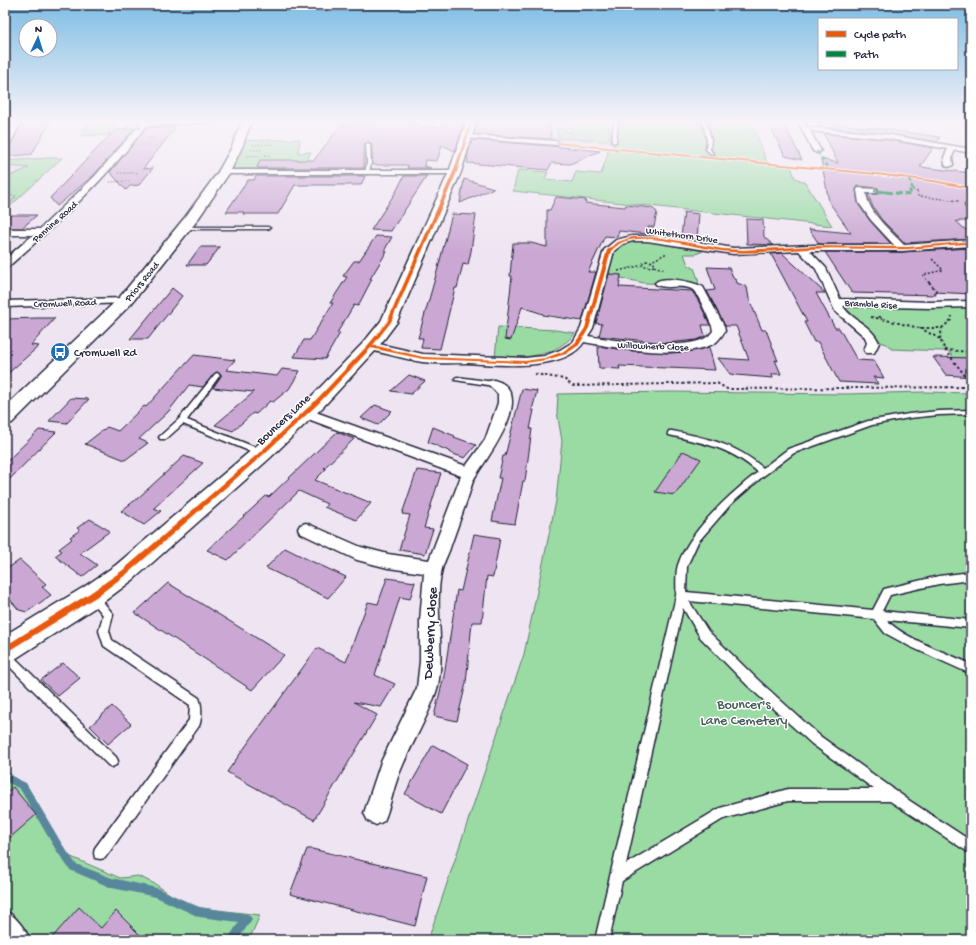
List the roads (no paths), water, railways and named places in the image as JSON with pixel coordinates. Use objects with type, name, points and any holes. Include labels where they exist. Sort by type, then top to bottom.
[{"type":"street","name":"Pennine Road","points":[[5,264],[43,232],[92,186],[112,164]]},
{"type":"street","name":"Priors Road","points":[[5,418],[125,301],[184,228],[228,164]]},
{"type":"street","name":"Bouncers Lane","points":[[5,650],[93,595],[151,551],[305,413],[370,346],[389,322],[458,164]]},
{"type":"street","points":[[224,172],[455,172]]},
{"type":"street","points":[[874,191],[862,190],[863,203],[874,218],[902,248]]},
{"type":"street","points":[[5,232],[43,232]]},
{"type":"street","name":"Whitethorn Drive","points":[[370,346],[423,358],[525,362],[546,359],[564,353],[571,349],[581,338],[587,328],[609,250],[621,242],[635,239],[658,239],[730,251],[762,251],[802,248],[902,248],[950,243],[971,243]]},
{"type":"street","name":"Bramble Rise","points":[[802,248],[821,268],[836,302],[969,306]]},
{"type":"street","name":"Willowherb Close","points":[[581,338],[618,344],[657,347],[694,346],[710,342],[715,339],[720,332],[698,284],[660,283]]},
{"type":"street","name":"Cromwell Road","points":[[5,304],[125,301]]},
{"type":"street","points":[[836,302],[839,309],[846,317],[869,335],[873,343],[870,350]]},
{"type":"street","name":"Dewberry Close","points":[[376,813],[389,770],[415,717],[427,688],[430,661],[429,621],[434,568],[469,473],[485,454],[498,429],[506,403],[504,392],[494,384]]},
{"type":"street","points":[[305,413],[469,473]]},
{"type":"street","points":[[306,529],[357,553],[388,561],[434,568]]},
{"type":"lane","points":[[367,172],[369,164]]},
{"type":"lane","points":[[184,228],[268,228]]},
{"type":"lane","points":[[163,437],[182,421],[217,375]]},
{"type":"lane","points":[[457,379],[494,384]]},
{"type":"lane","points":[[602,940],[681,596],[682,566],[695,540],[728,502],[763,472],[791,451],[871,423],[931,413],[971,412]]},
{"type":"lane","points":[[182,421],[262,453]]},
{"type":"lane","points":[[672,434],[702,439],[733,449],[747,458],[763,472]]},
{"type":"lane","points":[[876,614],[887,592],[939,580],[971,576]]},
{"type":"lane","points":[[93,595],[108,614],[104,630],[108,643],[195,702],[195,722],[100,853]]},
{"type":"lane","points":[[681,596],[971,624]]},
{"type":"lane","points":[[681,596],[704,634],[752,684],[816,740],[892,795],[971,848]]},
{"type":"lane","points":[[876,614],[889,630],[971,670]]},
{"type":"lane","points":[[5,655],[112,761]]},
{"type":"lane","points":[[617,877],[720,814],[788,795],[892,795]]},
{"type":"lane","points":[[5,918],[23,940]]},
{"type":"waterway","points":[[5,777],[23,786],[59,847],[73,867],[112,883],[157,893],[199,912],[247,919],[232,940]]},
{"type":"place","name":"Cromwell Rd","points":[[60,352]]},
{"type":"park label","name":"Bouncer's Lane Cemetery","points":[[744,712]]}]
